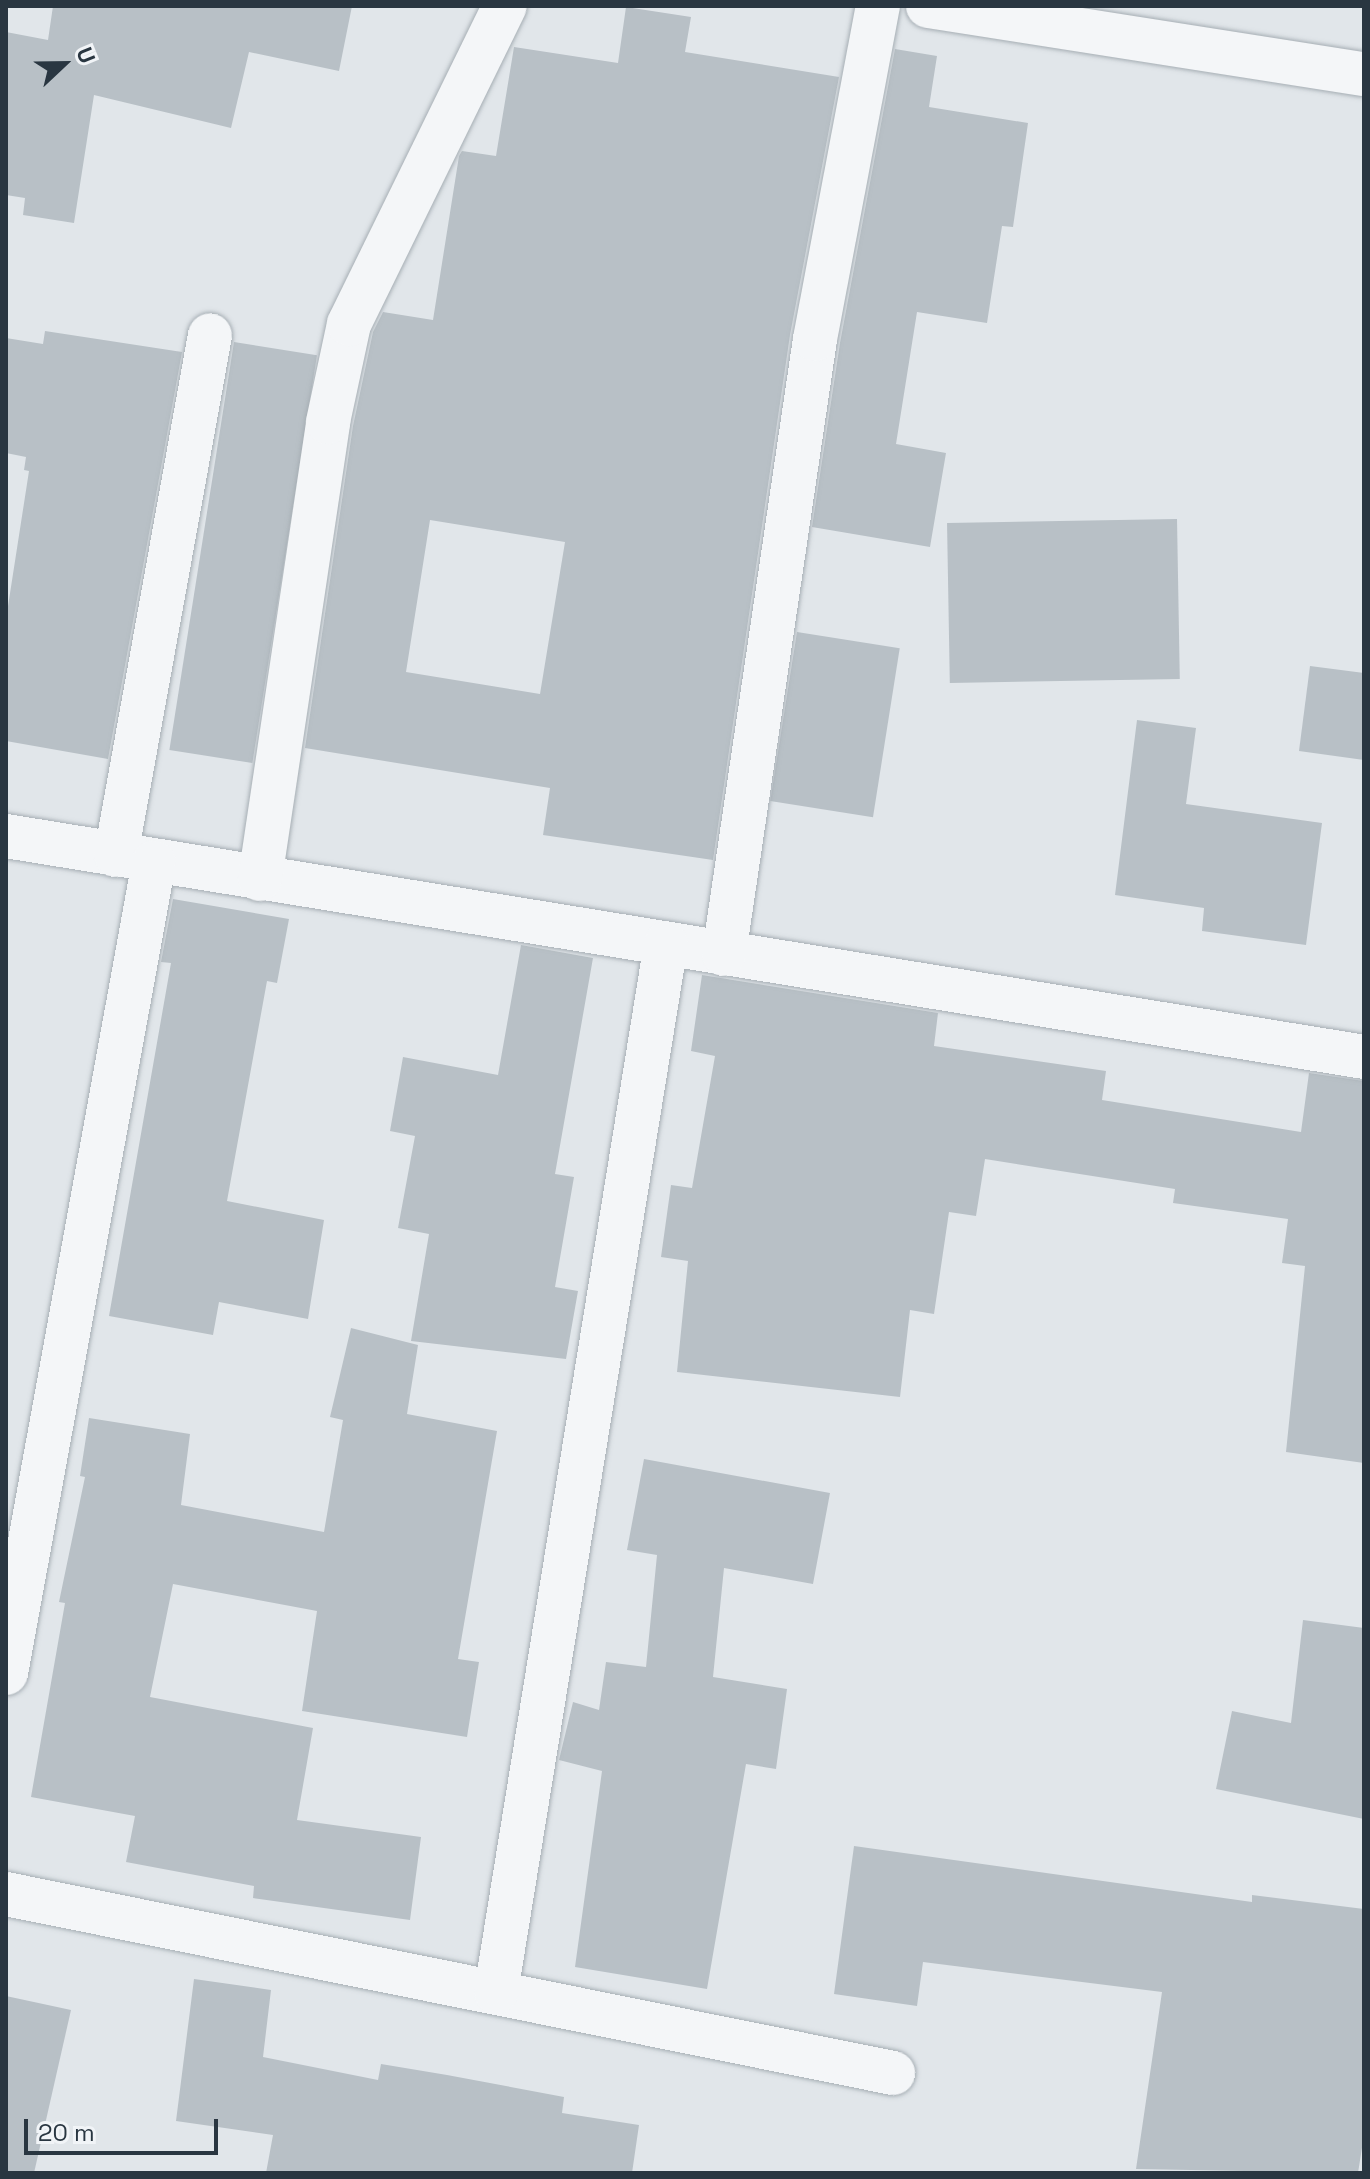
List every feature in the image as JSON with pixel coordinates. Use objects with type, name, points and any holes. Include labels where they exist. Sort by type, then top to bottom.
[{"type":"street","points":[[260,879],[328,422],[349,324],[505,6]]},
{"type":"street","points":[[724,954],[815,339],[878,6]]},
{"type":"street","points":[[928,6],[1364,74]]},
{"type":"street","points":[[6,1673],[10,1620],[135,858],[210,335]]},
{"type":"street","points":[[6,836],[1364,1057]]},
{"type":"street","points":[[496,1992],[666,944]]},
{"type":"street","points":[[6,1894],[893,2073]]},
{"type":"building","points":[[53,6],[352,6],[339,71],[249,52],[231,128],[94,95],[74,223],[23,215],[25,198],[6,195],[6,32],[48,40]]},
{"type":"building","points":[[626,7],[691,17],[685,52],[839,77],[790,335],[713,860],[543,835],[550,788],[305,748],[353,426],[373,332],[383,312],[433,320],[459,156],[462,151],[496,156],[514,47],[618,63]],"holes":[[[430,520],[565,542],[540,694],[406,672]]]},
{"type":"building","points":[[895,49],[937,56],[929,107],[1028,123],[1013,227],[1002,226],[987,323],[917,312],[896,444],[946,453],[930,547],[812,527],[840,343]]},
{"type":"building","points":[[45,331],[182,352],[108,759],[6,741],[6,619],[29,471],[24,470],[26,457],[6,453],[6,338],[43,344]]},
{"type":"building","points":[[234,342],[317,355],[252,763],[169,750]]},
{"type":"building","points":[[1177,519],[1180,679],[950,683],[947,523]]},
{"type":"building","points":[[797,632],[900,648],[873,817],[770,801]]},
{"type":"building","points":[[1310,666],[1364,673],[1364,760],[1299,751]]},
{"type":"building","points":[[1137,720],[1196,728],[1186,804],[1322,823],[1306,945],[1202,931],[1204,908],[1115,895]]},
{"type":"building","points":[[173,899],[289,919],[277,983],[267,981],[227,1201],[324,1220],[308,1319],[219,1302],[213,1335],[109,1316],[171,963],[161,962]]},
{"type":"building","points":[[521,945],[593,958],[555,1174],[574,1177],[555,1287],[578,1291],[566,1359],[411,1341],[429,1234],[398,1228],[415,1136],[390,1131],[403,1057],[498,1075]]},
{"type":"building","points":[[702,975],[938,1013],[934,1046],[1106,1071],[1102,1100],[1301,1132],[1309,1073],[1364,1081],[1364,1463],[1286,1452],[1305,1266],[1282,1263],[1288,1219],[1173,1203],[1175,1189],[985,1159],[976,1216],[949,1212],[934,1314],[910,1310],[900,1397],[677,1372],[688,1261],[661,1257],[671,1185],[692,1188],[715,1056],[691,1051]]},
{"type":"building","points":[[351,1328],[418,1345],[407,1414],[497,1431],[458,1659],[479,1662],[467,1737],[302,1711],[317,1611],[173,1584],[150,1697],[313,1728],[297,1820],[421,1837],[410,1920],[253,1898],[254,1886],[126,1862],[135,1816],[31,1797],[65,1603],[59,1602],[85,1477],[80,1476],[89,1418],[190,1434],[181,1505],[324,1532],[343,1420],[330,1417]]},
{"type":"building","points":[[644,1459],[830,1493],[813,1584],[724,1568],[713,1677],[787,1689],[776,1769],[746,1764],[707,1989],[575,1967],[602,1771],[559,1760],[573,1702],[599,1710],[606,1662],[646,1667],[657,1555],[627,1550]]},
{"type":"building","points":[[1303,1620],[1364,1628],[1364,1819],[1216,1789],[1232,1711],[1291,1723]]},
{"type":"building","points":[[854,1846],[1252,1902],[1252,1895],[1364,1909],[1364,2135],[1358,2173],[1136,2169],[1162,1992],[923,1962],[917,2006],[834,1994]]},
{"type":"building","points":[[194,1979],[271,1990],[263,2057],[378,2080],[381,2064],[447,2075],[564,2097],[562,2113],[639,2125],[632,2173],[266,2173],[273,2135],[176,2121]]},
{"type":"building","points":[[6,1996],[71,2010],[34,2173],[6,2173]]}]
